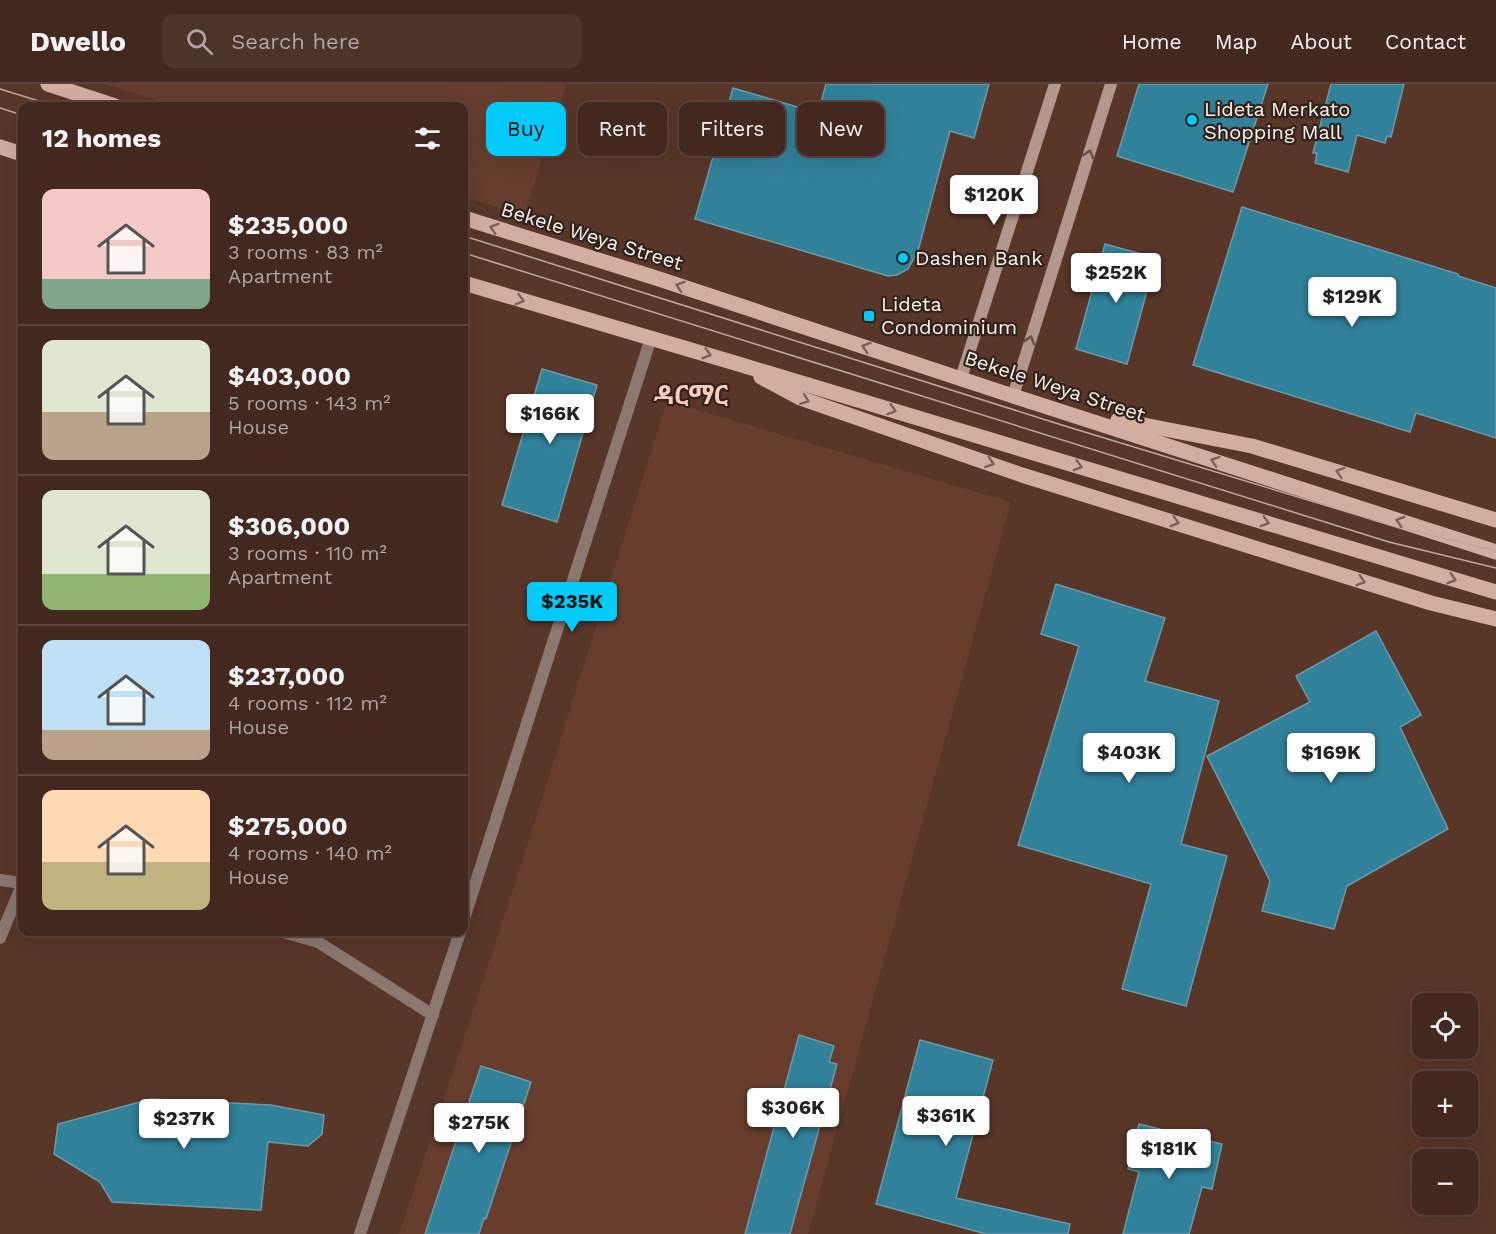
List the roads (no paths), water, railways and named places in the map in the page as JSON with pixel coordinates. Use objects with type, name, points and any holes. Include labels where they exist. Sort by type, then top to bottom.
[{"type":"main road","points":[[48,84],[103,102]]},
{"type":"main road","points":[[0,147],[18,153]]},
{"type":"main road","name":"Bekele Weya Street","points":[[468,219],[656,278],[1496,552]]},
{"type":"main road","points":[[468,284],[1496,592]]},
{"type":"main road","points":[[735,363],[800,398],[1022,475],[1431,603],[1496,619]]},
{"type":"main road","points":[[1053,408],[1252,446],[1496,520]]},
{"type":"street","points":[[961,378],[1055,84]]},
{"type":"street","points":[[1013,396],[1111,84]]},
{"type":"street","points":[[468,908],[651,338]]},
{"type":"street","points":[[0,880],[18,883]]},
{"type":"street","points":[[0,938],[18,894]]},
{"type":"street","points":[[297,936],[318,942],[433,1016]]},
{"type":"street","points":[[360,1234],[459,936]]},
{"type":"tram line","points":[[0,89],[42,102]]},
{"type":"tram line","points":[[0,108],[18,114]]},
{"type":"tram line","points":[[468,237],[1065,426],[1390,525],[1496,551]]},
{"type":"tram line","points":[[468,254],[1389,542],[1496,568]]},
{"type":"place","name":"Lideta Merkato Shopping Mall","points":[[1192,120]]},
{"type":"place","name":"Dashen Bank","points":[[903,258]]},
{"type":"place","name":"Lideta Condominium","points":[[869,316]]},
{"type":"district","name":"ዳርማር","points":[[691,395]]}]
